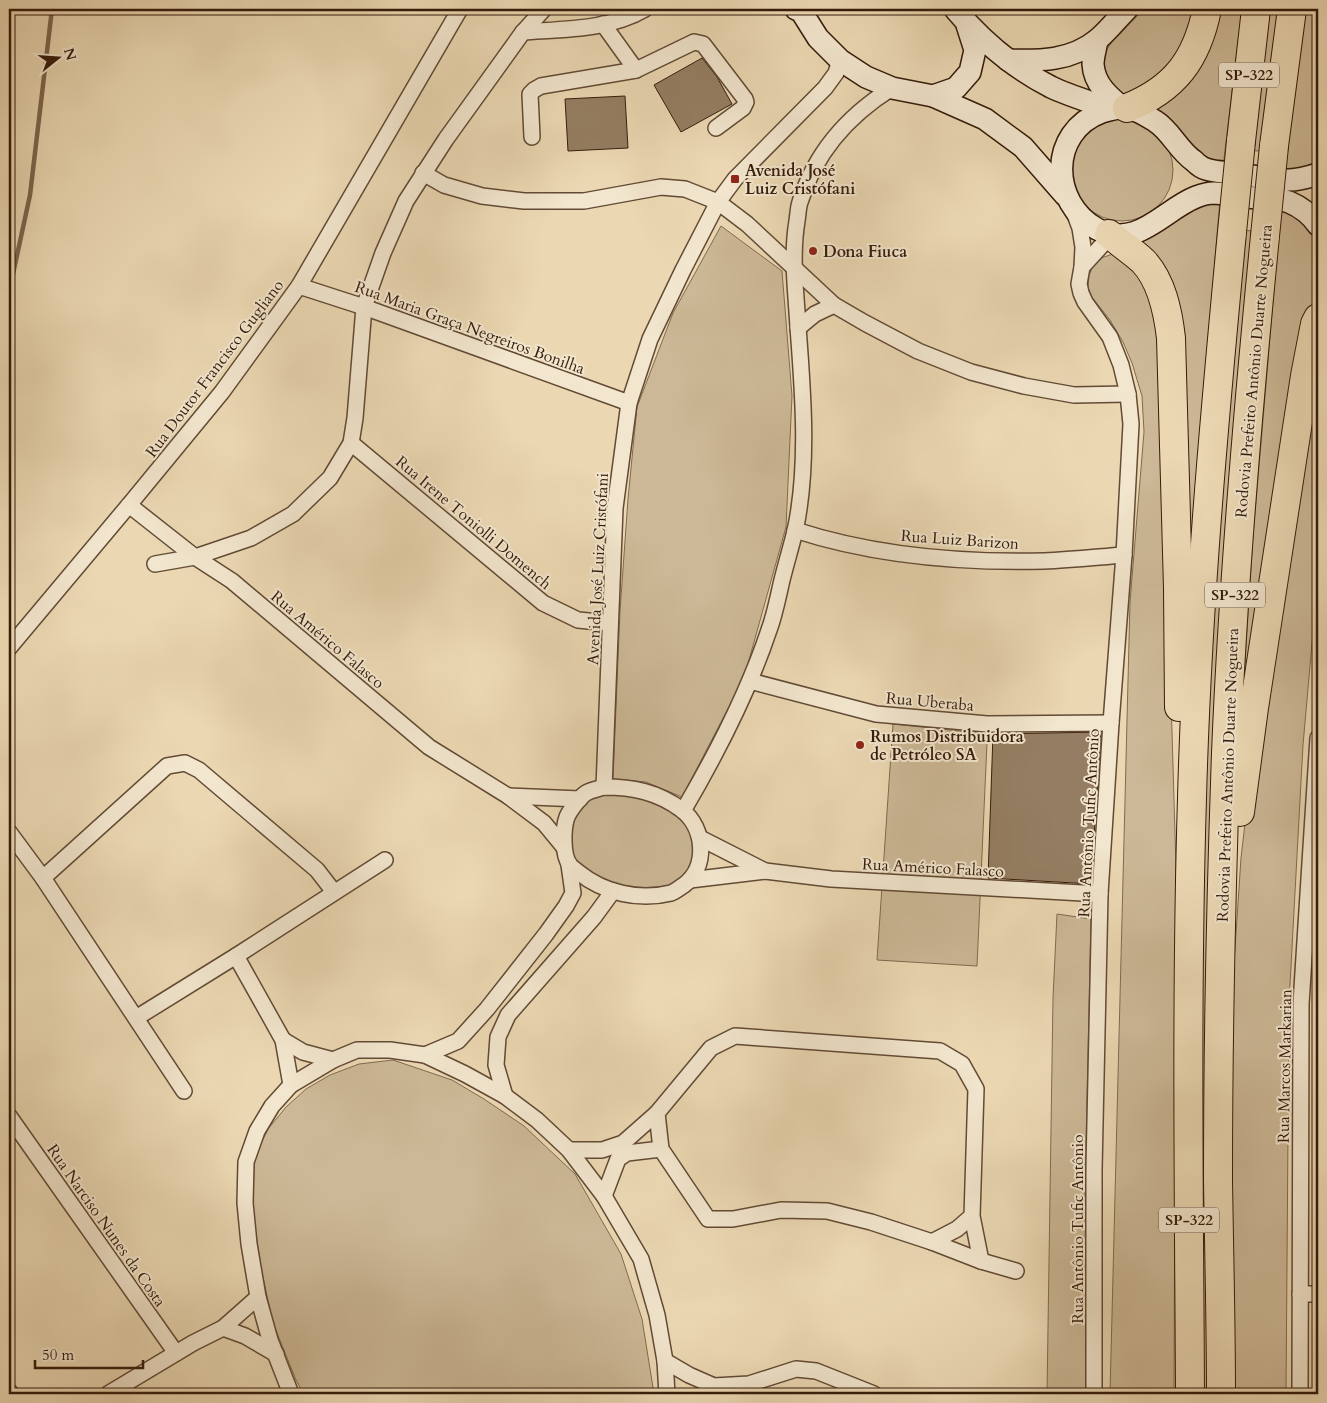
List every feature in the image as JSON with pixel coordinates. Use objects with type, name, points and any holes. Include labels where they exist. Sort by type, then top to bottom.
[{"type":"highway","points":[[1120,109],[1145,101],[1180,73],[1197,45],[1207,9]]},
{"type":"highway","name":"Rodovia Prefeito Antônio Duarte Nogueira","points":[[1190,1394],[1189,950],[1192,797],[1203,566],[1232,232],[1256,9]]},
{"type":"highway","name":"Rodovia Prefeito Antônio Duarte Nogueira","points":[[1221,1394],[1218,1180],[1220,954],[1226,753],[1233,617],[1251,376],[1274,146],[1292,9]]},
{"type":"highway","points":[[1109,234],[1144,262],[1154,278],[1163,296],[1171,338],[1178,588],[1180,791],[1189,950]]},
{"type":"highway","points":[[1220,954],[1254,708],[1300,405],[1315,324],[1318,318]]},
{"type":"main road","points":[[1007,60],[1037,61],[1072,56],[1097,40],[1127,9]]},
{"type":"main road","points":[[799,10],[818,38],[840,60],[866,77],[892,88],[933,96],[985,119],[1023,147],[1080,215],[1089,223],[1109,234],[1122,234],[1143,230],[1185,202],[1212,193],[1288,202],[1305,210],[1318,225]]},
{"type":"main road","points":[[961,16],[1007,60],[1052,87],[1120,109],[1139,112],[1163,126],[1192,160],[1206,169],[1288,180],[1304,179],[1318,174]]},
{"type":"main road","points":[[933,96],[956,88],[970,72],[975,50],[961,16]]},
{"type":"main road","points":[[1097,40],[1093,63],[1097,80],[1120,109]]},
{"type":"main road","points":[[1069,201],[1062,183],[1061,167],[1064,151],[1071,136],[1081,124],[1094,115],[1120,109]]},
{"type":"street","name":"Rua Doutor Francisco Gugliano","points":[[9,648],[222,392],[299,286],[460,9]]},
{"type":"street","points":[[155,564],[196,557],[250,538],[293,514],[330,478],[350,443],[364,307],[383,253],[406,201],[423,173],[523,32],[544,9]]},
{"type":"street","points":[[523,32],[604,24],[637,14],[645,9]]},
{"type":"street","points":[[604,24],[636,70]]},
{"type":"street","points":[[532,137],[530,94],[534,90],[541,86],[636,70],[694,42],[702,44],[746,102],[743,108],[716,128]]},
{"type":"street","name":"Avenida José Luiz Cristófani","points":[[604,787],[616,508],[629,403],[650,339],[718,202],[735,179],[825,88],[836,73],[840,60]]},
{"type":"street","points":[[683,811],[700,782],[750,681],[770,628],[795,530],[803,447],[801,366],[794,268],[794,243],[800,203],[810,176],[829,144],[850,119],[872,100],[892,88]]},
{"type":"street","points":[[423,173],[444,185],[482,196],[524,201],[584,201],[661,187],[685,189],[718,202],[746,224],[834,305],[918,352],[971,372],[1024,386],[1074,395],[1128,394]]},
{"type":"street","name":"Rua Antônio Tufic Antônio","points":[[1069,201],[1080,228],[1083,247],[1079,284],[1081,293],[1085,302],[1110,337],[1121,365],[1128,394],[1131,424],[1124,555],[1100,894],[1094,1169],[1094,1394]]},
{"type":"street","points":[[1082,268],[1103,244],[1109,234]]},
{"type":"street","name":"Rua Maria Graça Negreiros Bonilha","points":[[299,286],[364,307],[629,403]]},
{"type":"street","points":[[798,328],[815,314],[834,305]]},
{"type":"street","name":"Rua Irene Toniolli Domench","points":[[350,443],[542,603],[578,620],[610,623]]},
{"type":"street","name":"Rua Américo Falasco","points":[[129,505],[196,557],[232,581],[429,747],[508,796],[544,823],[563,846]]},
{"type":"street","name":"Rua Luiz Barizon","points":[[795,530],[826,540],[882,551],[958,560],[1044,561],[1124,555]]},
{"type":"street","name":"Rua Uberaba","points":[[750,681],[876,714],[987,724],[1111,723]]},
{"type":"street","name":"Rua Marcos Markarian","points":[[1300,1394],[1300,1004],[1318,738]]},
{"type":"street","points":[[43,878],[167,766],[185,763],[199,770],[317,870],[334,892]]},
{"type":"street","points":[[425,1056],[458,1041],[500,992],[566,906],[573,893],[570,865],[563,846],[567,817],[586,793],[604,787],[626,787],[649,793],[666,800],[683,811],[694,823],[700,838],[701,856],[697,871],[690,880],[674,892],[660,896],[634,896],[613,891],[589,881],[570,865]]},
{"type":"street","name":"Rua Américo Falasco","points":[[508,796],[580,799]]},
{"type":"street","points":[[9,832],[43,878],[184,1091]]},
{"type":"street","name":"Rua Américo Falasco","points":[[700,838],[765,871]]},
{"type":"street","points":[[136,1018],[385,860]]},
{"type":"street","name":"Rua Américo Falasco","points":[[690,880],[765,871],[831,879],[1100,894]]},
{"type":"street","points":[[505,1096],[496,1066],[498,1037],[508,1015],[594,917],[613,891]]},
{"type":"street","points":[[236,956],[283,1040],[291,1085]]},
{"type":"street","points":[[500,992],[516,1006]]},
{"type":"street","points":[[604,1196],[618,1159],[625,1148],[711,1048],[734,1036],[940,1051],[962,1064],[976,1089],[972,1216],[981,1261]]},
{"type":"street","points":[[283,1040],[303,1052],[333,1060]]},
{"type":"street","points":[[291,1394],[270,1340],[258,1297],[245,1203],[246,1162],[257,1131],[272,1106],[291,1085],[333,1060],[358,1050],[390,1050],[425,1056],[466,1074],[505,1096],[537,1120],[569,1150],[604,1196],[641,1259],[657,1315],[665,1362],[666,1394]]},
{"type":"street","points":[[657,1112],[661,1149],[708,1219],[734,1219],[781,1210],[827,1211],[871,1222],[932,1242],[981,1261],[1016,1271]]},
{"type":"street","name":"Rua Narciso Nunes da Costa","points":[[9,1116],[176,1353]]},
{"type":"street","points":[[569,1150],[661,1149]]},
{"type":"street","points":[[932,1242],[957,1229],[972,1216]]},
{"type":"street","points":[[1300,1294],[1318,1294]]},
{"type":"street","points":[[108,1394],[176,1353],[223,1328],[258,1297]]},
{"type":"street","points":[[223,1328],[245,1336],[276,1354]]},
{"type":"street","points":[[665,1362],[714,1386]]},
{"type":"street","points":[[700,1394],[714,1386],[749,1384],[761,1388],[796,1369],[816,1371],[874,1394]]},
{"type":"shaded area","points":[[1144,9],[1200,9],[1184,53],[1132,95],[1122,94],[1111,87],[1102,67],[1105,52],[1112,42]]},
{"type":"shaded area","points":[[1217,9],[1242,9],[1223,167],[1209,162],[1150,109]]},
{"type":"shaded area","points":[[1265,9],[1281,9],[1266,152],[1250,150]]},
{"type":"shaded area","points":[[1306,9],[1318,9],[1318,166],[1302,169],[1285,169]]},
{"type":"shaded area","points":[[1122,119],[1141,123],[1158,134],[1169,151],[1173,170],[1169,189],[1158,206],[1141,217],[1122,221],[1103,217],[1086,206],[1075,189],[1071,170],[1075,151],[1086,134],[1103,123]]},
{"type":"shaded area","points":[[1220,199],[1191,550],[1181,342],[1130,239],[1186,210]]},
{"type":"shaded area","points":[[1281,208],[1309,224],[1318,238],[1318,304],[1310,318],[1242,709],[1253,537]]},
{"type":"shaded area","points":[[721,226],[782,271],[792,396],[786,527],[744,678],[682,797],[646,782],[613,779],[620,611],[637,407],[673,313]]},
{"type":"shaded area","points":[[1241,230],[1253,231],[1208,1394],[1198,1394],[1202,757]]},
{"type":"shaded area","points":[[1113,254],[1133,262],[1159,310],[1176,867],[1174,1394],[1110,1394],[1130,602],[1144,432],[1142,396],[1132,363],[1123,342],[1110,320],[1091,296],[1088,287],[1093,265],[1101,258]]},
{"type":"shaded area","points":[[1318,338],[1318,575],[1303,745],[1289,1003],[1286,1394],[1234,1394],[1231,1009],[1241,858],[1255,737]]},
{"type":"shaded area","points":[[893,724],[988,734],[977,966],[877,960]]},
{"type":"shaded area","points":[[604,791],[648,796],[680,813],[695,842],[694,868],[673,889],[636,890],[611,887],[573,863],[568,846],[570,818],[583,800]]},
{"type":"shaded area","points":[[1057,914],[1091,919],[1085,1190],[1086,1394],[1047,1394],[1053,998]]},
{"type":"shaded area","points":[[393,1060],[452,1080],[484,1099],[524,1126],[575,1174],[621,1254],[642,1319],[654,1394],[304,1394],[296,1380],[273,1323],[261,1268],[252,1207],[255,1156],[268,1129],[286,1107],[306,1089],[330,1075],[359,1064]]},
{"type":"building","points":[[702,58],[717,77],[732,104],[681,132],[654,85]]},
{"type":"building","points":[[625,96],[628,148],[568,151],[565,99]]},
{"type":"building","points":[[1101,732],[1091,884],[988,878],[993,734]]},
{"type":"waterway","points":[[9,289],[30,195],[52,9]]},
{"type":"place","name":"Avenida José Luiz Cristófani","points":[[735,179]]},
{"type":"place","name":"Dona Fiuca","points":[[813,251]]},
{"type":"place","name":"Rumos Distribuidora de Petróleo SA","points":[[860,745]]}]
